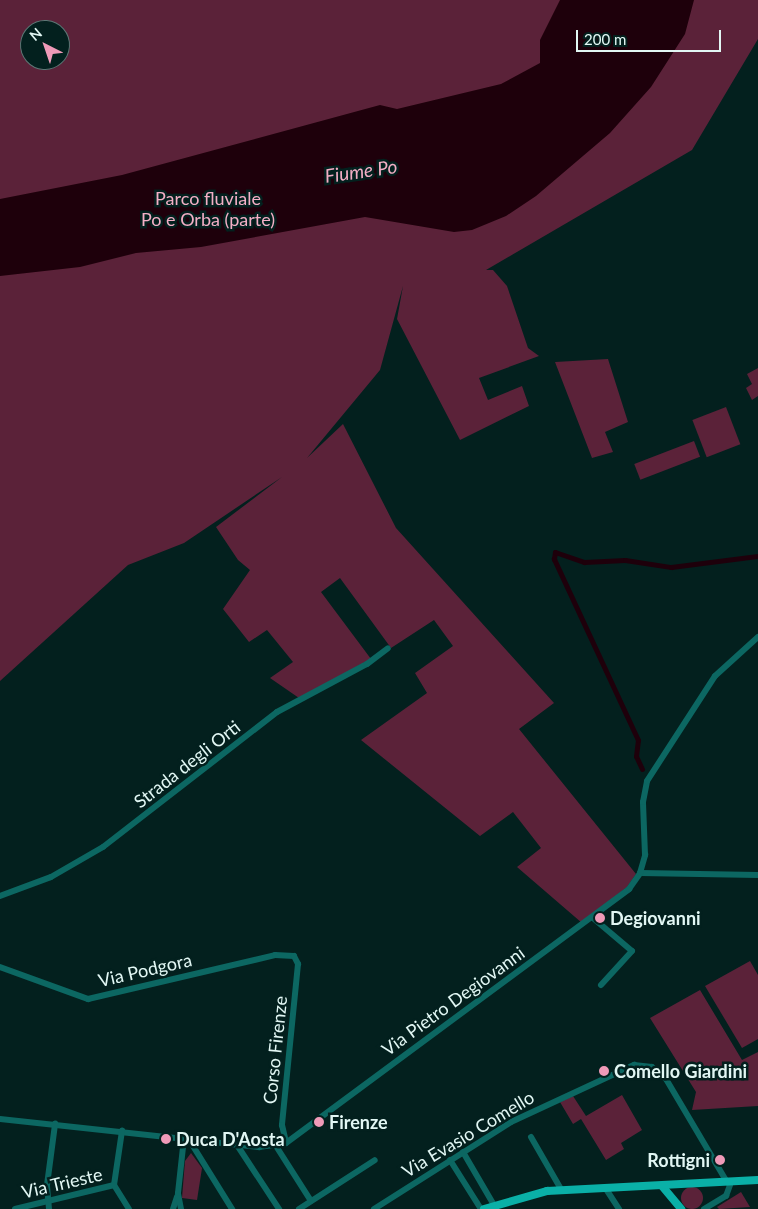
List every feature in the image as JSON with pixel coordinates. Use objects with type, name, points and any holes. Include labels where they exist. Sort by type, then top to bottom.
[{"type":"main road","points":[[483,1209],[521,1196],[562,1190],[758,1180]]},
{"type":"main road","points":[[676,1200],[680,1188],[691,1184]]},
{"type":"main road","points":[[662,1186],[676,1200],[681,1209]]},
{"type":"street","points":[[758,637],[715,676],[648,781],[643,802],[645,854],[640,873],[758,875]]},
{"type":"street","name":"Strada degli Orti","points":[[0,896],[51,877],[103,847],[277,712],[367,664],[388,648]]},
{"type":"street","name":"Via Pietro Degiovanni","points":[[0,1119],[237,1145],[276,1146],[286,1143],[622,896],[640,873]]},
{"type":"street","points":[[593,918],[632,951],[601,985]]},
{"type":"street","name":"Via Podgora","points":[[0,967],[88,999],[275,955],[290,954],[297,961]]},
{"type":"street","name":"Corso Firenze","points":[[286,1143],[282,1125],[297,961]]},
{"type":"street","name":"Via Evasio Comello","points":[[374,1209],[511,1122],[634,1065],[652,1067],[666,1079],[729,1182]]},
{"type":"street","points":[[48,1205],[55,1124]]},
{"type":"street","points":[[122,1131],[114,1185],[129,1209]]},
{"type":"street","points":[[531,1137],[562,1190]]},
{"type":"street","points":[[173,1209],[178,1193],[186,1138]]},
{"type":"street","points":[[186,1138],[232,1209]]},
{"type":"street","points":[[237,1145],[279,1209]]},
{"type":"street","points":[[276,1146],[311,1201]]},
{"type":"street","points":[[463,1152],[494,1205]]},
{"type":"street","points":[[299,1209],[375,1160]]},
{"type":"street","points":[[450,1160],[483,1209]]},
{"type":"street","points":[[704,1209],[726,1196],[729,1182]]},
{"type":"street","name":"Via Trieste","points":[[15,1209],[48,1205],[114,1185]]},
{"type":"street","points":[[606,1188],[619,1209]]},
{"type":"street","points":[[178,1193],[180,1209]]},
{"type":"green space","name":"Parco fluviale Po e Orba (parte)","points":[[0,0],[758,0],[758,39],[692,150],[486,270],[493,270],[507,286],[528,348],[539,356],[479,378],[488,400],[522,386],[529,406],[460,440],[397,319],[403,286],[380,370],[307,458],[343,424],[396,528],[554,703],[519,729],[636,874],[627,887],[582,923],[517,867],[541,848],[513,812],[480,836],[361,740],[427,693],[415,673],[453,646],[434,620],[391,648],[340,578],[321,592],[371,659],[299,698],[270,678],[293,662],[267,630],[249,642],[223,609],[250,570],[238,560],[216,527],[282,477],[184,543],[128,565],[0,681]]},
{"type":"green space","points":[[608,359],[628,422],[605,432],[613,452],[592,458],[555,362]]},
{"type":"green space","points":[[758,368],[758,396],[752,400],[746,388],[752,384],[747,374]]},
{"type":"green space","points":[[726,407],[740,444],[707,457],[692,420]]},
{"type":"green space","points":[[694,441],[700,457],[640,480],[634,464]]},
{"type":"green space","points":[[750,961],[758,975],[758,1039],[742,1048],[705,986]]},
{"type":"green space","points":[[700,990],[742,1060],[758,1052],[758,1106],[692,1110],[696,1092],[650,1018]]},
{"type":"green space","points":[[622,1095],[642,1130],[621,1143],[624,1149],[606,1160],[581,1119],[573,1124],[560,1102],[573,1096],[586,1116]]},
{"type":"green space","points":[[191,1153],[202,1168],[197,1200],[182,1198],[185,1161]]},
{"type":"green space","points":[[692,1187],[700,1190],[703,1198],[700,1206],[692,1209],[684,1206],[681,1198],[684,1190]]},
{"type":"green space","points":[[741,1192],[750,1207],[719,1209],[717,1207]]},
{"type":"water","name":"Fiume Po","points":[[560,0],[694,0],[685,34],[651,87],[610,133],[536,196],[506,216],[472,230],[454,232],[365,217],[201,247],[136,253],[80,267],[0,276],[0,199],[122,175],[380,105],[397,109],[501,84],[540,63],[540,40]]},
{"type":"waterway","points":[[642,769],[636,756],[638,740],[554,559],[555,552],[584,562],[625,560],[671,567],[758,556]]},
{"type":"place","name":"Degiovanni","points":[[600,918]]},
{"type":"place","name":"Comello Giardini","points":[[604,1071]]},
{"type":"place","name":"Firenze","points":[[319,1122]]},
{"type":"place","name":"Duca D'Aosta","points":[[166,1139]]},
{"type":"place","name":"Rottigni","points":[[720,1160]]}]
